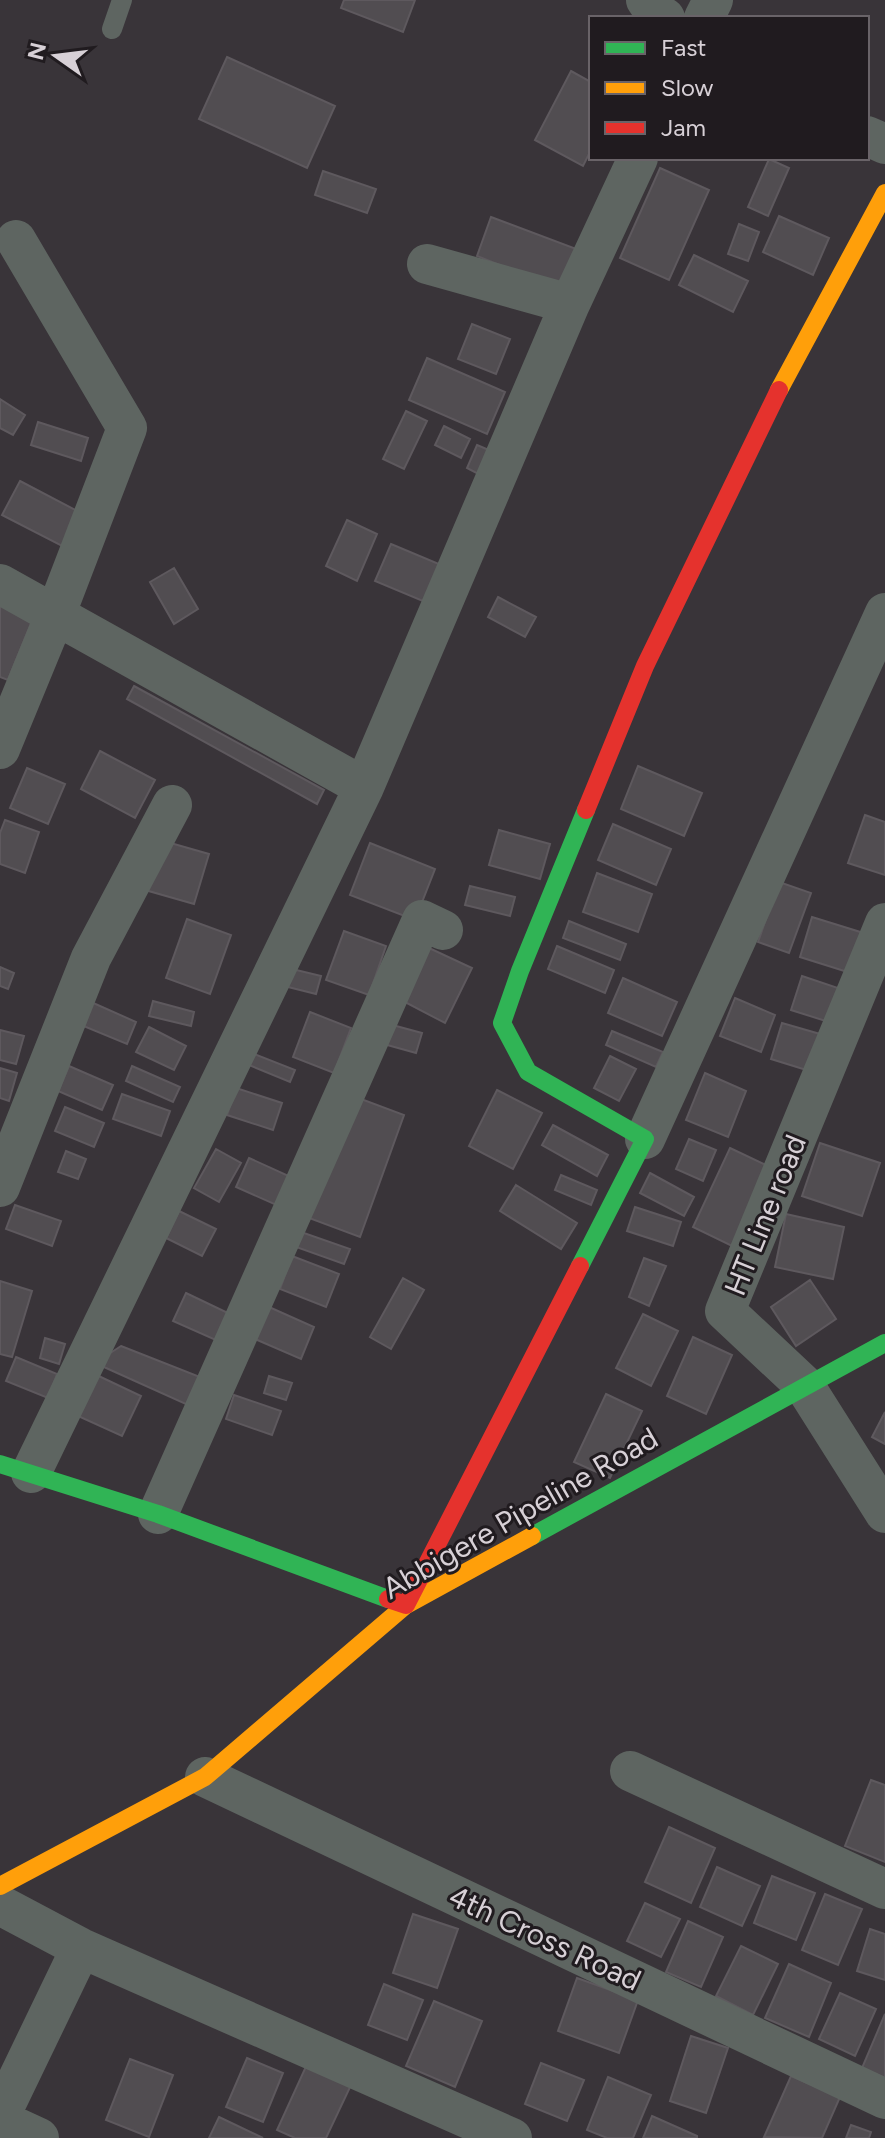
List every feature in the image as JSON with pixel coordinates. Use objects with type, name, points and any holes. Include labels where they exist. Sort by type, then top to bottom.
[{"type":"street","points":[[646,0],[662,16]]},
{"type":"street","points":[[637,160],[570,304],[364,787],[16,1468],[158,1514],[406,1605],[645,1139],[885,613]]},
{"type":"street","points":[[645,1139],[528,1072],[502,1023],[520,971],[645,666],[786,376],[885,193]]},
{"type":"street","points":[[0,749],[127,428],[16,240]]},
{"type":"street","points":[[427,264],[570,304]]},
{"type":"street","points":[[0,584],[364,787]]},
{"type":"street","points":[[0,1187],[91,958],[172,805]]},
{"type":"street","points":[[158,1514],[422,920],[443,930]]},
{"type":"street","name":"HT Line road","points":[[885,923],[725,1311],[804,1385],[885,1513]]},
{"type":"street","name":"Abbigere Pipeline Road","points":[[0,1886],[205,1777],[406,1605],[885,1343]]},
{"type":"street","points":[[630,1771],[885,1889]]},
{"type":"street","name":"4th Cross Road","points":[[205,1777],[885,2099]]},
{"type":"street","points":[[0,1905],[81,1948],[512,2138]]},
{"type":"street","points":[[39,2138],[0,2118],[81,1948]]},
{"type":"lane","points":[[112,29],[122,0]]},
{"type":"building","points":[[344,0],[415,0],[403,32],[341,8]]},
{"type":"building","points":[[227,57],[335,106],[307,168],[199,119]]},
{"type":"building","points":[[571,71],[589,81],[589,154],[583,166],[535,140]]},
{"type":"building","points":[[769,160],[789,168],[768,216],[748,207]]},
{"type":"building","points":[[660,168],[709,190],[669,280],[620,258]]},
{"type":"building","points":[[323,171],[376,189],[367,213],[315,195]]},
{"type":"building","points":[[779,216],[829,238],[813,275],[763,252]]},
{"type":"building","points":[[491,217],[587,253],[571,293],[477,256]]},
{"type":"building","points":[[739,224],[759,232],[748,261],[728,254]]},
{"type":"building","points":[[694,255],[748,281],[733,312],[679,285]]},
{"type":"building","points":[[472,324],[510,339],[496,374],[458,359]]},
{"type":"building","points":[[427,358],[505,392],[487,434],[409,400]]},
{"type":"building","points":[[0,399],[25,415],[13,435],[0,428]]},
{"type":"building","points":[[406,411],[427,421],[404,469],[383,459]]},
{"type":"building","points":[[38,422],[88,438],[81,461],[31,445]]},
{"type":"building","points":[[444,426],[470,439],[461,458],[435,445]]},
{"type":"building","points":[[477,445],[496,453],[484,477],[467,468]]},
{"type":"building","points":[[20,481],[83,514],[66,548],[2,515]]},
{"type":"building","points":[[347,520],[377,534],[357,581],[326,566]]},
{"type":"building","points":[[391,544],[446,567],[430,604],[375,581]]},
{"type":"building","points":[[174,568],[198,609],[174,624],[150,582]]},
{"type":"building","points":[[0,590],[38,606],[8,680],[0,677]]},
{"type":"building","points":[[498,597],[536,617],[525,637],[488,617]]},
{"type":"building","points":[[134,686],[324,790],[317,804],[127,699]]},
{"type":"building","points":[[100,751],[155,780],[135,818],[81,789]]},
{"type":"building","points":[[638,766],[702,793],[684,836],[621,809]]},
{"type":"building","points":[[27,768],[65,784],[48,824],[10,808]]},
{"type":"building","points":[[865,815],[885,822],[885,875],[848,863]]},
{"type":"building","points":[[5,820],[39,832],[25,873],[0,864],[0,833]]},
{"type":"building","points":[[613,824],[671,849],[656,885],[598,860]]},
{"type":"building","points":[[499,830],[550,844],[540,879],[489,865]]},
{"type":"building","points":[[160,840],[209,854],[194,904],[145,890]]},
{"type":"building","points":[[370,843],[435,869],[415,920],[350,895]]},
{"type":"building","points":[[597,873],[652,894],[638,932],[583,912]]},
{"type":"building","points":[[779,882],[811,893],[789,953],[758,942]]},
{"type":"building","points":[[470,886],[515,897],[510,916],[465,905]]},
{"type":"building","points":[[812,917],[870,935],[857,975],[800,957]]},
{"type":"building","points":[[187,919],[231,935],[210,994],[166,978]]},
{"type":"building","points":[[569,921],[626,944],[620,960],[563,938]]},
{"type":"building","points":[[344,931],[386,946],[369,995],[326,980]]},
{"type":"building","points":[[557,946],[614,970],[605,993],[548,969]]},
{"type":"building","points":[[429,948],[472,968],[445,1023],[403,1001]]},
{"type":"building","points":[[0,967],[14,973],[8,989],[0,986]]},
{"type":"building","points":[[288,968],[321,976],[316,994],[284,986]]},
{"type":"building","points":[[802,976],[844,990],[832,1023],[791,1010]]},
{"type":"building","points":[[623,978],[677,1002],[662,1036],[608,1013]]},
{"type":"building","points":[[735,998],[775,1015],[761,1052],[720,1036]]},
{"type":"building","points":[[153,1001],[194,1012],[191,1026],[149,1016]]},
{"type":"building","points":[[91,1002],[136,1022],[127,1044],[81,1025]]},
{"type":"building","points":[[310,1012],[351,1028],[334,1073],[293,1057]]},
{"type":"building","points":[[385,1023],[422,1033],[416,1053],[380,1043]]},
{"type":"building","points":[[782,1023],[827,1036],[816,1073],[771,1059]]},
{"type":"building","points":[[149,1027],[186,1046],[174,1070],[136,1052]]},
{"type":"building","points":[[0,1030],[24,1036],[16,1064],[0,1060]]},
{"type":"building","points":[[612,1031],[663,1052],[656,1067],[606,1045]]},
{"type":"building","points":[[254,1054],[295,1070],[290,1082],[249,1065]]},
{"type":"building","points":[[610,1056],[636,1069],[619,1101],[594,1088]]},
{"type":"building","points":[[69,1066],[113,1085],[102,1110],[58,1091]]},
{"type":"building","points":[[132,1066],[180,1087],[173,1102],[126,1081]]},
{"type":"building","points":[[0,1068],[17,1073],[9,1101],[0,1098]]},
{"type":"building","points":[[705,1073],[746,1091],[728,1137],[686,1120]]},
{"type":"building","points":[[236,1088],[282,1103],[273,1130],[227,1115]]},
{"type":"building","points":[[497,1090],[542,1113],[513,1169],[469,1146]]},
{"type":"building","points":[[122,1094],[170,1111],[161,1136],[113,1119]]},
{"type":"building","points":[[353,1096],[404,1115],[360,1237],[309,1218]]},
{"type":"building","points":[[65,1107],[104,1123],[94,1147],[55,1131]]},
{"type":"building","points":[[553,1125],[608,1155],[597,1176],[542,1145]]},
{"type":"building","points":[[689,1139],[716,1150],[703,1181],[676,1169]]},
{"type":"building","points":[[820,1143],[880,1163],[862,1216],[802,1196]]},
{"type":"building","points":[[730,1148],[770,1167],[732,1246],[693,1227]]},
{"type":"building","points":[[216,1149],[241,1163],[219,1202],[194,1188]]},
{"type":"building","points":[[66,1151],[86,1159],[78,1179],[58,1172]]},
{"type":"building","points":[[249,1158],[293,1178],[281,1207],[236,1187]]},
{"type":"building","points":[[650,1173],[694,1197],[684,1216],[640,1193]]},
{"type":"building","points":[[561,1175],[597,1190],[591,1205],[555,1190]]},
{"type":"building","points":[[516,1185],[577,1223],[561,1249],[500,1211]]},
{"type":"building","points":[[15,1205],[61,1221],[52,1246],[6,1229]]},
{"type":"building","points":[[635,1207],[681,1222],[673,1246],[627,1231]]},
{"type":"building","points":[[179,1211],[216,1229],[202,1256],[166,1238]]},
{"type":"building","points":[[786,1214],[844,1227],[833,1279],[775,1267]]},
{"type":"building","points":[[301,1232],[350,1249],[344,1264],[296,1247]]},
{"type":"building","points":[[292,1256],[339,1274],[326,1307],[280,1289]]},
{"type":"building","points":[[644,1258],[666,1266],[649,1306],[629,1297]]},
{"type":"building","points":[[403,1278],[424,1290],[391,1349],[370,1337]]},
{"type":"building","points":[[810,1280],[836,1319],[796,1346],[771,1307]]},
{"type":"building","points":[[0,1281],[32,1291],[12,1357],[0,1354]]},
{"type":"building","points":[[186,1293],[230,1314],[218,1341],[173,1321]]},
{"type":"building","points":[[269,1307],[314,1327],[301,1359],[255,1339]]},
{"type":"building","points":[[643,1314],[678,1331],[651,1386],[616,1368]]},
{"type":"building","points":[[693,1337],[732,1355],[706,1414],[667,1396]]},
{"type":"building","points":[[45,1338],[65,1344],[59,1364],[40,1358]]},
{"type":"building","points":[[121,1346],[200,1377],[188,1405],[95,1363]]},
{"type":"building","points":[[16,1357],[57,1374],[48,1398],[6,1381]]},
{"type":"building","points":[[86,1370],[141,1396],[122,1436],[67,1411]]},
{"type":"building","points":[[269,1376],[292,1383],[286,1400],[264,1393]]},
{"type":"building","points":[[606,1394],[642,1411],[610,1478],[574,1462]]},
{"type":"building","points":[[234,1395],[281,1411],[272,1435],[226,1419]]},
{"type":"building","points":[[885,1412],[885,1444],[872,1437]]},
{"type":"building","points":[[871,1780],[885,1785],[885,1862],[845,1846]]},
{"type":"building","points":[[669,1827],[715,1848],[691,1903],[645,1882]]},
{"type":"building","points":[[717,1867],[760,1886],[742,1926],[700,1907]]},
{"type":"building","points":[[772,1876],[815,1893],[796,1940],[754,1923]]},
{"type":"building","points":[[825,1894],[862,1909],[838,1965],[802,1950]]},
{"type":"building","points":[[645,1903],[680,1919],[661,1957],[627,1941]]},
{"type":"building","points":[[413,1914],[458,1929],[437,1988],[393,1973]]},
{"type":"building","points":[[688,1921],[723,1937],[701,1987],[666,1972]]},
{"type":"building","points":[[870,1929],[885,1934],[885,1980],[857,1971]]},
{"type":"building","points":[[741,1946],[778,1964],[753,2015],[716,1996]]},
{"type":"building","points":[[789,1964],[831,1983],[809,2037],[765,2018]]},
{"type":"building","points":[[577,1978],[638,2000],[619,2053],[558,2031]]},
{"type":"building","points":[[384,1984],[423,2000],[407,2040],[368,2025]]},
{"type":"building","points":[[840,1993],[876,2009],[855,2056],[819,2039]]},
{"type":"building","points":[[434,2001],[482,2021],[455,2087],[406,2066]]},
{"type":"building","points":[[885,2014],[885,2078],[862,2068]]},
{"type":"building","points":[[691,2036],[728,2048],[706,2113],[670,2101]]},
{"type":"building","points":[[247,2058],[283,2073],[263,2122],[226,2107]]},
{"type":"building","points":[[130,2059],[173,2075],[149,2137],[106,2120]]},
{"type":"building","points":[[308,2062],[352,2083],[326,2138],[295,2138],[277,2130]]},
{"type":"building","points":[[541,2063],[584,2080],[567,2121],[525,2104]]},
{"type":"building","points":[[791,2076],[840,2097],[822,2138],[764,2137]]},
{"type":"building","points":[[608,2077],[651,2095],[633,2138],[607,2138],[587,2130]]},
{"type":"building","points":[[652,2116],[697,2136],[697,2138],[643,2138]]},
{"type":"building","points":[[219,2117],[263,2138],[209,2138]]},
{"type":"building","points":[[851,2125],[871,2132],[869,2138],[846,2138]]},
{"type":"traffic: fast","points":[[580,1266],[645,1139],[528,1072],[502,1023],[586,810]]},
{"type":"traffic: fast","points":[[532,1536],[885,1343]]},
{"type":"traffic: fast","points":[[0,1464],[158,1514],[388,1599]]},
{"type":"traffic: slow","points":[[779,390],[885,193]]},
{"type":"traffic: slow","points":[[0,1886],[205,1777],[406,1605],[532,1536]]},
{"type":"traffic: jam","points":[[586,810],[645,666],[779,390]]},
{"type":"traffic: jam","points":[[388,1599],[406,1605],[580,1266]]}]
